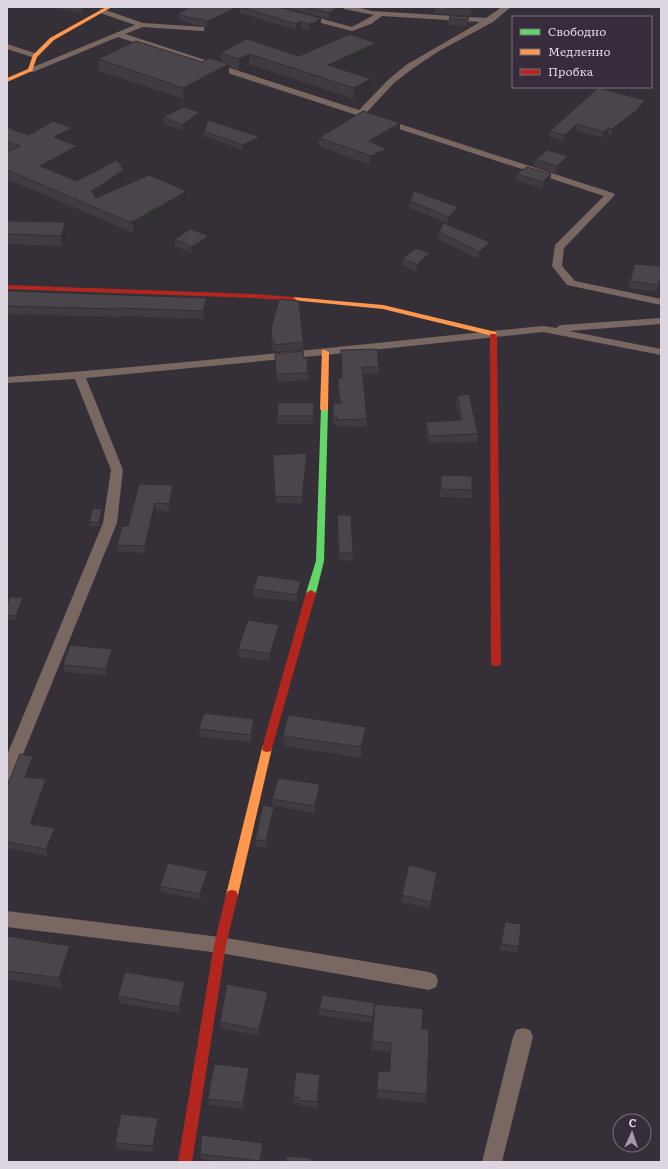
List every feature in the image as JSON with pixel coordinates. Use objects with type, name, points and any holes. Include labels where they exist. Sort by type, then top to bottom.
[{"type":"street","points":[[270,7],[352,29],[374,19],[378,16],[378,13]]},
{"type":"street","points":[[347,7],[378,13],[490,20]]},
{"type":"street","points":[[360,114],[396,77],[419,60],[490,20],[507,7]]},
{"type":"street","points":[[30,70],[35,56],[52,39],[107,9],[142,26]]},
{"type":"street","points":[[7,80],[142,26],[201,28]]},
{"type":"street","points":[[119,35],[610,195],[559,248],[557,266],[571,283],[661,302]]},
{"type":"street","points":[[7,46],[35,56]]},
{"type":"street","points":[[7,287],[253,296],[383,307],[493,334]]},
{"type":"street","points":[[7,380],[79,375],[325,352],[543,329],[661,321]]},
{"type":"street","points":[[543,329],[661,352]]},
{"type":"street","points":[[493,334],[496,663]]},
{"type":"street","points":[[185,1162],[220,945],[260,773],[320,561],[325,352]]},
{"type":"street","points":[[7,774],[110,523],[117,470],[79,375]]},
{"type":"street","points":[[7,918],[220,945],[429,981]]},
{"type":"street","points":[[492,1162],[523,1037]]},
{"type":"building","points":[[190,7],[238,7],[206,22],[204,19],[195,19],[178,14]]},
{"type":"building","points":[[241,7],[277,7],[321,18],[314,23],[309,24],[301,21],[296,24]]},
{"type":"building","points":[[306,7],[338,7],[329,13]]},
{"type":"building","points":[[435,7],[472,7],[471,9]]},
{"type":"building","points":[[450,16],[469,17],[468,20],[449,19]]},
{"type":"building","points":[[350,34],[376,43],[328,65],[371,79],[354,88],[249,54],[239,59],[220,53],[247,39],[299,56]]},
{"type":"building","points":[[136,41],[202,62],[210,58],[229,64],[183,88],[98,59]]},
{"type":"building","points":[[598,88],[645,100],[637,110],[612,129],[609,128],[603,132],[577,124],[565,135],[550,131]]},
{"type":"building","points":[[184,107],[200,112],[182,125],[163,117]]},
{"type":"building","points":[[363,111],[400,123],[369,141],[386,149],[371,156],[319,138]]},
{"type":"building","points":[[208,120],[260,137],[243,145],[204,131]]},
{"type":"building","points":[[53,121],[72,128],[54,137],[77,146],[40,166],[77,181],[117,160],[124,170],[92,191],[96,198],[149,175],[187,191],[132,222],[129,222],[7,170],[7,152],[20,146],[7,141],[7,127],[29,135]]},
{"type":"building","points":[[548,150],[568,156],[557,166],[535,159]]},
{"type":"building","points":[[527,167],[551,174],[543,182],[516,174]]},
{"type":"building","points":[[414,191],[458,207],[449,217],[410,201]]},
{"type":"building","points":[[7,221],[66,222],[61,236],[7,234]]},
{"type":"building","points":[[443,223],[490,242],[479,252],[439,232]]},
{"type":"building","points":[[190,229],[209,236],[191,247],[175,239]]},
{"type":"building","points":[[416,248],[430,253],[417,265],[403,258]]},
{"type":"building","points":[[635,264],[661,266],[661,278],[658,285],[630,281]]},
{"type":"building","points":[[7,291],[207,298],[203,311],[7,306]]},
{"type":"building","points":[[279,299],[299,301],[303,342],[274,345],[271,329]]},
{"type":"building","points":[[377,349],[379,367],[362,367],[367,419],[337,420],[337,417],[333,417],[333,403],[342,403],[339,396],[338,378],[342,378],[341,350]]},
{"type":"building","points":[[303,351],[304,358],[307,358],[308,373],[276,374],[275,354]]},
{"type":"building","points":[[469,394],[478,434],[429,436],[426,422],[462,420],[457,396]]},
{"type":"building","points":[[278,403],[314,403],[313,416],[277,416]]},
{"type":"building","points":[[307,453],[302,497],[275,496],[273,455]]},
{"type":"building","points":[[441,475],[472,476],[472,490],[441,489]]},
{"type":"building","points":[[139,484],[173,485],[169,504],[155,503],[145,546],[117,545],[122,526],[128,526]]},
{"type":"building","points":[[93,508],[102,509],[99,522],[89,522]]},
{"type":"building","points":[[337,515],[351,515],[353,553],[339,553]]},
{"type":"building","points":[[258,575],[301,581],[297,595],[253,589]]},
{"type":"building","points":[[10,597],[23,597],[16,616],[7,615],[7,605]]},
{"type":"building","points":[[248,620],[279,625],[270,654],[238,649]]},
{"type":"building","points":[[70,645],[112,649],[106,669],[63,665]]},
{"type":"building","points":[[204,713],[254,719],[251,735],[199,729]]},
{"type":"building","points":[[288,715],[366,727],[361,747],[283,736]]},
{"type":"building","points":[[20,754],[33,756],[25,777],[46,779],[30,824],[55,828],[46,849],[7,842],[7,786]]},
{"type":"building","points":[[278,778],[320,784],[315,806],[272,799]]},
{"type":"building","points":[[263,805],[274,807],[266,841],[255,840]]},
{"type":"building","points":[[168,863],[208,871],[200,894],[160,886]]},
{"type":"building","points":[[409,865],[437,872],[431,902],[402,895]]},
{"type":"building","points":[[505,922],[521,924],[519,947],[501,944]]},
{"type":"building","points":[[7,936],[70,946],[59,978],[7,971]]},
{"type":"building","points":[[125,972],[185,982],[179,1007],[118,996]]},
{"type":"building","points":[[227,984],[268,992],[259,1030],[220,1022]]},
{"type":"building","points":[[322,995],[375,1003],[373,1017],[319,1009]]},
{"type":"building","points":[[375,1004],[423,1009],[422,1029],[429,1029],[427,1094],[377,1090],[378,1071],[390,1072],[391,1043],[372,1041]]},
{"type":"building","points":[[214,1064],[249,1068],[243,1103],[208,1099]]},
{"type":"building","points":[[296,1072],[320,1075],[317,1102],[298,1100],[299,1097],[293,1097]]},
{"type":"building","points":[[121,1114],[158,1118],[153,1146],[115,1143]]},
{"type":"building","points":[[202,1135],[263,1143],[260,1161],[200,1154]]},
{"type":"building","points":[[286,1156],[311,1158],[311,1162],[286,1162]]},
{"type":"traffic: fast","points":[[311,593],[320,561],[324,409]]},
{"type":"traffic: slow","points":[[7,80],[30,70],[35,56],[52,39],[110,7]]},
{"type":"traffic: slow","points":[[293,299],[383,307],[493,334],[493,336]]},
{"type":"traffic: slow","points":[[324,409],[325,352]]},
{"type":"traffic: slow","points":[[232,895],[267,748]]},
{"type":"traffic: jam","points":[[7,287],[253,296],[293,299]]},
{"type":"traffic: jam","points":[[493,336],[496,663]]},
{"type":"traffic: jam","points":[[267,748],[311,593]]},
{"type":"traffic: jam","points":[[185,1162],[220,945],[232,895]]}]
